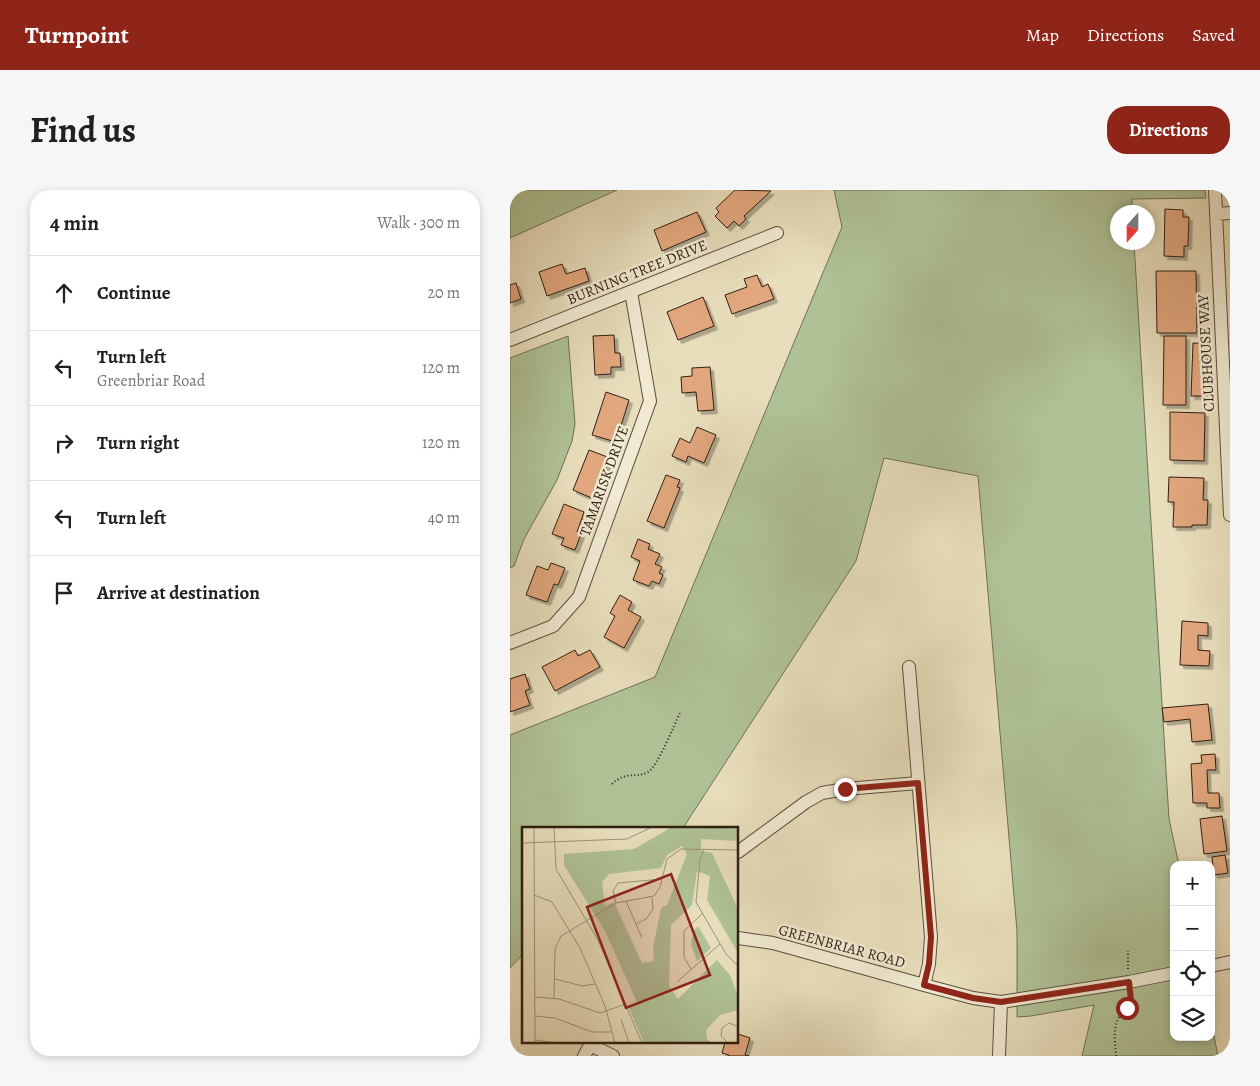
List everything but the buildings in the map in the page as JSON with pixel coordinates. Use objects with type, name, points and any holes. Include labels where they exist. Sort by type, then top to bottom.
[{"type":"street","name":"CLUBHOUSE WAY","points":[[1215,190],[1230,515]]},
{"type":"street","points":[[1216,214],[1230,212]]},
{"type":"street","name":"BURNING TREE DRIVE","points":[[510,340],[777,233]]},
{"type":"street","name":"TAMARISK DRIVE","points":[[510,643],[553,626],[579,597],[650,401],[632,292]]},
{"type":"street","points":[[909,667],[931,937],[929,964],[924,985]]},
{"type":"street","points":[[739,851],[806,802],[822,793],[845,789],[918,783]]},
{"type":"street","name":"GREENBRIAR ROAD","points":[[739,938],[773,943],[973,998],[1001,1002],[1170,974]]},
{"type":"street","points":[[1215,965],[1230,962]]},
{"type":"street","points":[[998,1056],[1001,1002]]},
{"type":"street","points":[[589,1048],[613,1056]]},
{"type":"path","points":[[612,784],[624,776],[644,773],[654,767],[680,713]]},
{"type":"path","points":[[1116,1056],[1115,1028],[1131,1000],[1128,951]]},
{"type":"green space","points":[[510,190],[617,190],[510,238]]},
{"type":"green space","points":[[834,190],[1205,190],[1206,198],[1132,199],[1132,205],[1110,205],[1110,250],[1134,250],[1169,819],[1178,861],[1170,861],[1170,1041],[1215,1041],[1218,1056],[1082,1056],[1094,1005],[1017,1017],[1017,931],[978,476],[884,458],[856,561],[684,827],[522,827],[522,955],[510,968],[510,735],[655,677],[842,227]]},
{"type":"green space","points":[[568,336],[575,424],[572,441],[557,480],[524,539],[514,566],[510,568],[510,358]]},
{"type":"route","points":[[845,789],[918,783],[931,937],[931,951],[924,985],[973,998],[1001,1002],[1129,982],[1132,995],[1127,1008]]}]
